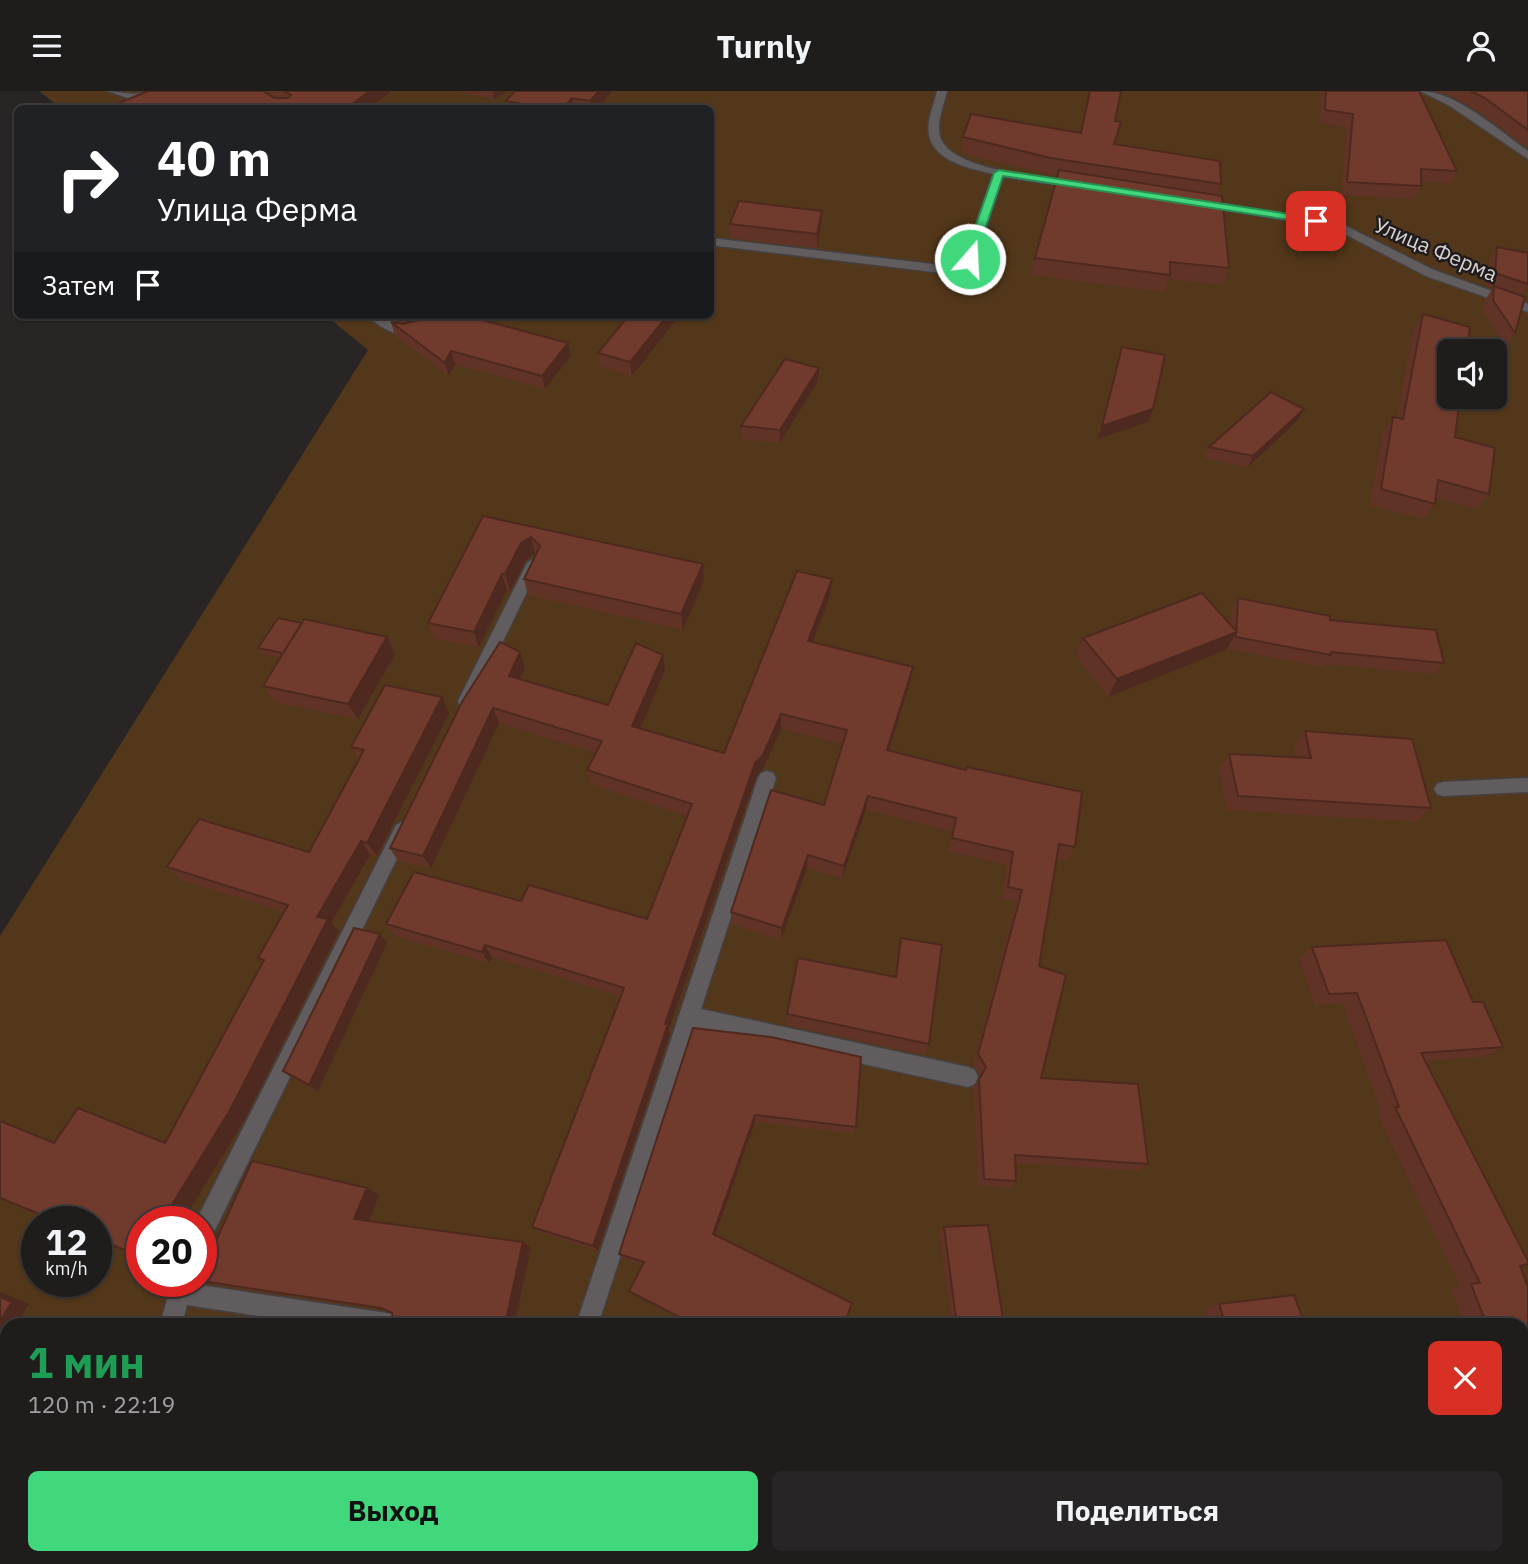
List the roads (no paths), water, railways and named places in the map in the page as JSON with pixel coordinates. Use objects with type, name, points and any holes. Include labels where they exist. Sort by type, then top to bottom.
[{"type":"street","points":[[113,91],[133,97],[158,91]]},
{"type":"street","points":[[943,91],[934,137],[940,150],[948,156],[999,173],[1091,187]]},
{"type":"street","points":[[1425,91],[1454,104],[1528,156]]},
{"type":"street","points":[[714,242],[950,271],[970,259],[999,173]]},
{"type":"street","name":"Улица Ферма","points":[[1182,201],[1295,217],[1336,226],[1430,273],[1528,307]]},
{"type":"street","points":[[379,319],[397,332],[407,334],[427,327],[436,319]]},
{"type":"street","points":[[455,723],[535,561]]},
{"type":"street","points":[[589,1318],[767,778]]},
{"type":"street","points":[[1443,789],[1528,785]]},
{"type":"street","points":[[215,1206],[411,810]]},
{"type":"street","points":[[688,1016],[968,1077]]},
{"type":"street","points":[[217,1293],[354,1318]]},
{"type":"street","points":[[172,1318],[178,1297]]}]
